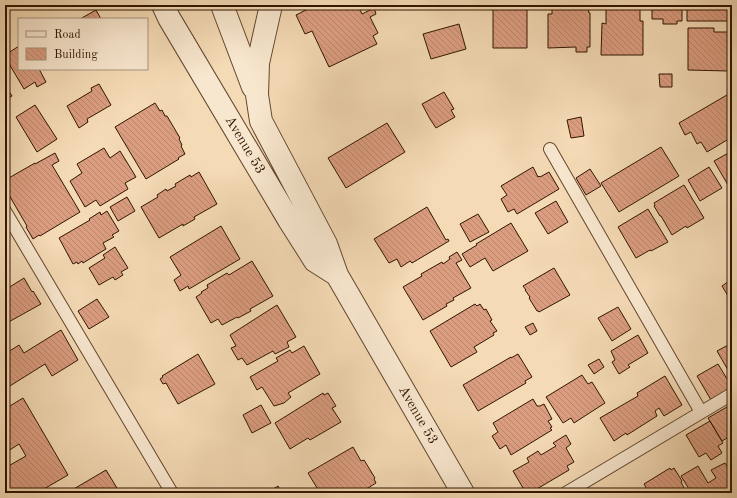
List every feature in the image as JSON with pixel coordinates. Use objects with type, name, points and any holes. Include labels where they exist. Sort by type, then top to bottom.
[{"type":"street","name":"Avenue 53","points":[[163,5],[173,25],[315,262],[337,276]]},
{"type":"street","name":"Avenue 53","points":[[222,5],[257,95]]},
{"type":"street","name":"Avenue 53","points":[[271,5],[258,63],[257,95],[261,121],[326,244],[337,276],[462,493]]},
{"type":"lane","points":[[550,149],[701,412]]},
{"type":"lane","points":[[5,211],[172,493]]},
{"type":"lane","points":[[566,493],[732,394]]},
{"type":"building","points":[[316,5],[358,5],[362,14],[374,8],[376,14],[370,17],[378,33],[373,36],[377,44],[329,67],[312,31],[305,34],[296,15]]},
{"type":"building","points":[[493,5],[527,5],[527,48],[493,48]]},
{"type":"building","points":[[552,5],[588,5],[590,13],[590,47],[587,47],[587,52],[576,52],[576,47],[548,48],[548,14],[552,14]]},
{"type":"building","points":[[606,5],[640,5],[640,21],[643,21],[643,55],[601,55],[602,23],[606,24]]},
{"type":"building","points":[[652,5],[682,5],[682,21],[677,21],[677,24],[663,24],[663,19],[652,19]]},
{"type":"building","points":[[687,5],[732,5],[732,21],[687,21]]},
{"type":"building","points":[[96,10],[100,18],[82,18]]},
{"type":"building","points":[[459,24],[466,49],[431,59],[423,34]]},
{"type":"building","points":[[688,28],[714,28],[714,32],[732,32],[732,68],[728,68],[728,71],[688,70]]},
{"type":"building","points":[[18,47],[18,70],[40,70],[46,82],[37,87],[35,82],[24,89],[5,55]]},
{"type":"building","points":[[659,74],[672,74],[672,87],[660,87]]},
{"type":"building","points":[[99,84],[111,105],[87,119],[88,122],[79,128],[67,106],[92,91],[91,88]]},
{"type":"building","points":[[6,87],[12,96],[5,100],[5,88]]},
{"type":"building","points":[[444,92],[454,109],[451,110],[455,117],[436,128],[422,104]]},
{"type":"building","points":[[732,92],[732,137],[707,152],[701,142],[697,144],[691,132],[685,135],[679,123]]},
{"type":"building","points":[[155,103],[160,111],[162,110],[165,116],[167,116],[180,138],[181,146],[185,154],[146,179],[115,127]]},
{"type":"building","points":[[35,105],[57,139],[37,152],[16,117]]},
{"type":"building","points":[[581,117],[584,136],[571,138],[567,120]]},
{"type":"building","points":[[387,123],[405,152],[346,188],[328,158]]},
{"type":"building","points":[[661,147],[679,176],[619,212],[601,183]]},
{"type":"building","points":[[104,148],[110,158],[120,151],[136,177],[125,183],[128,189],[100,206],[96,200],[85,207],[70,181],[82,173],[77,164]]},
{"type":"building","points":[[732,151],[732,192],[714,161]]},
{"type":"building","points":[[55,153],[59,161],[52,165],[80,212],[33,239],[9,195],[7,196],[5,193],[5,183],[8,181],[7,179]]},
{"type":"building","points":[[533,167],[538,177],[549,172],[559,189],[517,214],[514,209],[508,212],[501,199],[507,195],[501,186]]},
{"type":"building","points":[[709,167],[722,188],[700,201],[688,180]]},
{"type":"building","points":[[590,169],[601,186],[586,195],[576,178]]},
{"type":"building","points":[[199,172],[217,204],[194,217],[195,219],[159,238],[141,207],[158,197],[157,195],[166,189],[167,191],[190,175],[191,177]]},
{"type":"building","points":[[684,185],[704,218],[687,228],[686,226],[672,235],[654,206],[654,203]]},
{"type":"building","points":[[127,197],[135,211],[118,221],[110,207]]},
{"type":"building","points":[[556,201],[568,222],[548,234],[535,213]]},
{"type":"building","points":[[427,207],[446,240],[448,239],[449,241],[412,263],[410,261],[401,267],[397,259],[389,263],[374,239]]},
{"type":"building","points":[[648,209],[668,242],[636,258],[618,227]]},
{"type":"building","points":[[107,211],[119,231],[112,235],[114,237],[103,243],[106,249],[83,263],[82,261],[78,264],[77,262],[73,264],[59,238],[90,220],[89,219],[100,212],[101,215]]},
{"type":"building","points":[[478,214],[489,232],[470,242],[460,224]]},
{"type":"building","points":[[511,223],[528,251],[493,271],[485,258],[470,267],[462,254]]},
{"type":"building","points":[[221,226],[240,259],[189,289],[188,286],[180,291],[174,280],[181,275],[170,257]]},
{"type":"building","points":[[115,247],[128,268],[121,272],[123,275],[115,280],[113,277],[99,285],[89,268],[105,258],[103,255]]},
{"type":"building","points":[[457,252],[462,260],[456,263],[471,288],[453,298],[454,300],[446,304],[447,306],[423,320],[403,287],[422,276],[421,274],[442,262],[443,264],[450,259],[449,257]]},
{"type":"building","points":[[252,261],[273,296],[250,309],[251,311],[222,325],[218,319],[211,323],[196,297],[208,288],[207,285],[227,273],[229,275]]},
{"type":"building","points":[[554,268],[570,295],[539,312],[523,286]]},
{"type":"building","points":[[24,278],[41,304],[5,324],[5,290]]},
{"type":"building","points":[[732,279],[732,298],[730,295],[728,296],[722,286]]},
{"type":"building","points":[[97,299],[109,317],[89,329],[78,311]]},
{"type":"building","points":[[475,304],[477,306],[480,304],[484,310],[486,309],[492,320],[490,321],[497,331],[493,333],[494,335],[474,347],[477,352],[451,367],[430,331]]},
{"type":"building","points":[[277,305],[296,337],[287,342],[289,347],[275,354],[273,351],[247,365],[242,358],[238,360],[231,348],[236,346],[230,335]]},
{"type":"building","points":[[618,307],[631,329],[612,341],[598,318]]},
{"type":"building","points":[[533,323],[537,331],[530,335],[525,327]]},
{"type":"building","points":[[61,330],[78,360],[52,376],[45,364],[5,389],[5,354],[19,345],[24,353]]},
{"type":"building","points":[[638,335],[648,353],[628,365],[630,367],[619,374],[612,362],[615,360],[611,351]]},
{"type":"building","points":[[732,343],[732,377],[717,351]]},
{"type":"building","points":[[304,346],[320,374],[288,393],[291,397],[284,403],[274,406],[262,387],[257,390],[250,377],[278,361],[276,358],[290,350],[292,353]]},
{"type":"building","points":[[198,354],[215,384],[178,404],[166,383],[163,384],[160,379],[163,377],[162,376]]},
{"type":"building","points":[[518,354],[532,377],[525,381],[526,383],[478,411],[463,385]]},
{"type":"building","points":[[599,359],[604,367],[594,374],[588,365]]},
{"type":"building","points":[[718,364],[732,387],[711,400],[697,376]]},
{"type":"building","points":[[582,375],[588,384],[592,382],[605,403],[574,423],[571,418],[563,423],[546,397]]},
{"type":"building","points":[[665,376],[682,405],[664,416],[659,408],[655,411],[657,416],[627,435],[626,433],[614,441],[600,418],[638,396],[637,393]]},
{"type":"building","points":[[323,393],[324,395],[328,393],[336,406],[332,408],[341,422],[310,440],[308,438],[290,449],[275,423]]},
{"type":"building","points":[[23,398],[68,475],[37,493],[5,493],[5,468],[26,456],[19,444],[5,453],[5,409]]},
{"type":"building","points":[[533,399],[537,406],[544,404],[552,419],[548,421],[552,427],[550,428],[552,430],[511,455],[506,445],[500,449],[492,436],[498,432],[493,423]]},
{"type":"building","points":[[732,404],[732,435],[722,441],[708,418]]},
{"type":"building","points":[[261,405],[271,423],[252,433],[243,415]]},
{"type":"building","points":[[710,421],[723,443],[718,446],[722,453],[711,460],[706,453],[699,457],[686,435]]},
{"type":"building","points":[[566,435],[571,444],[566,448],[574,462],[567,466],[569,470],[530,493],[526,493],[513,471],[529,462],[527,458],[538,451],[541,455],[556,446],[553,443]]},
{"type":"building","points":[[353,447],[361,461],[364,460],[375,478],[376,483],[360,493],[357,493],[355,489],[349,493],[320,493],[308,473]]},
{"type":"building","points":[[725,463],[732,475],[732,493],[694,493],[691,488],[689,489],[681,476],[698,466],[708,483],[716,478],[711,470]]},
{"type":"building","points":[[670,468],[671,470],[674,468],[682,481],[681,482],[684,488],[675,493],[649,493],[644,484]]},
{"type":"building","points":[[106,470],[120,493],[67,493]]},
{"type":"building","points":[[278,486],[282,493],[267,493]]}]
